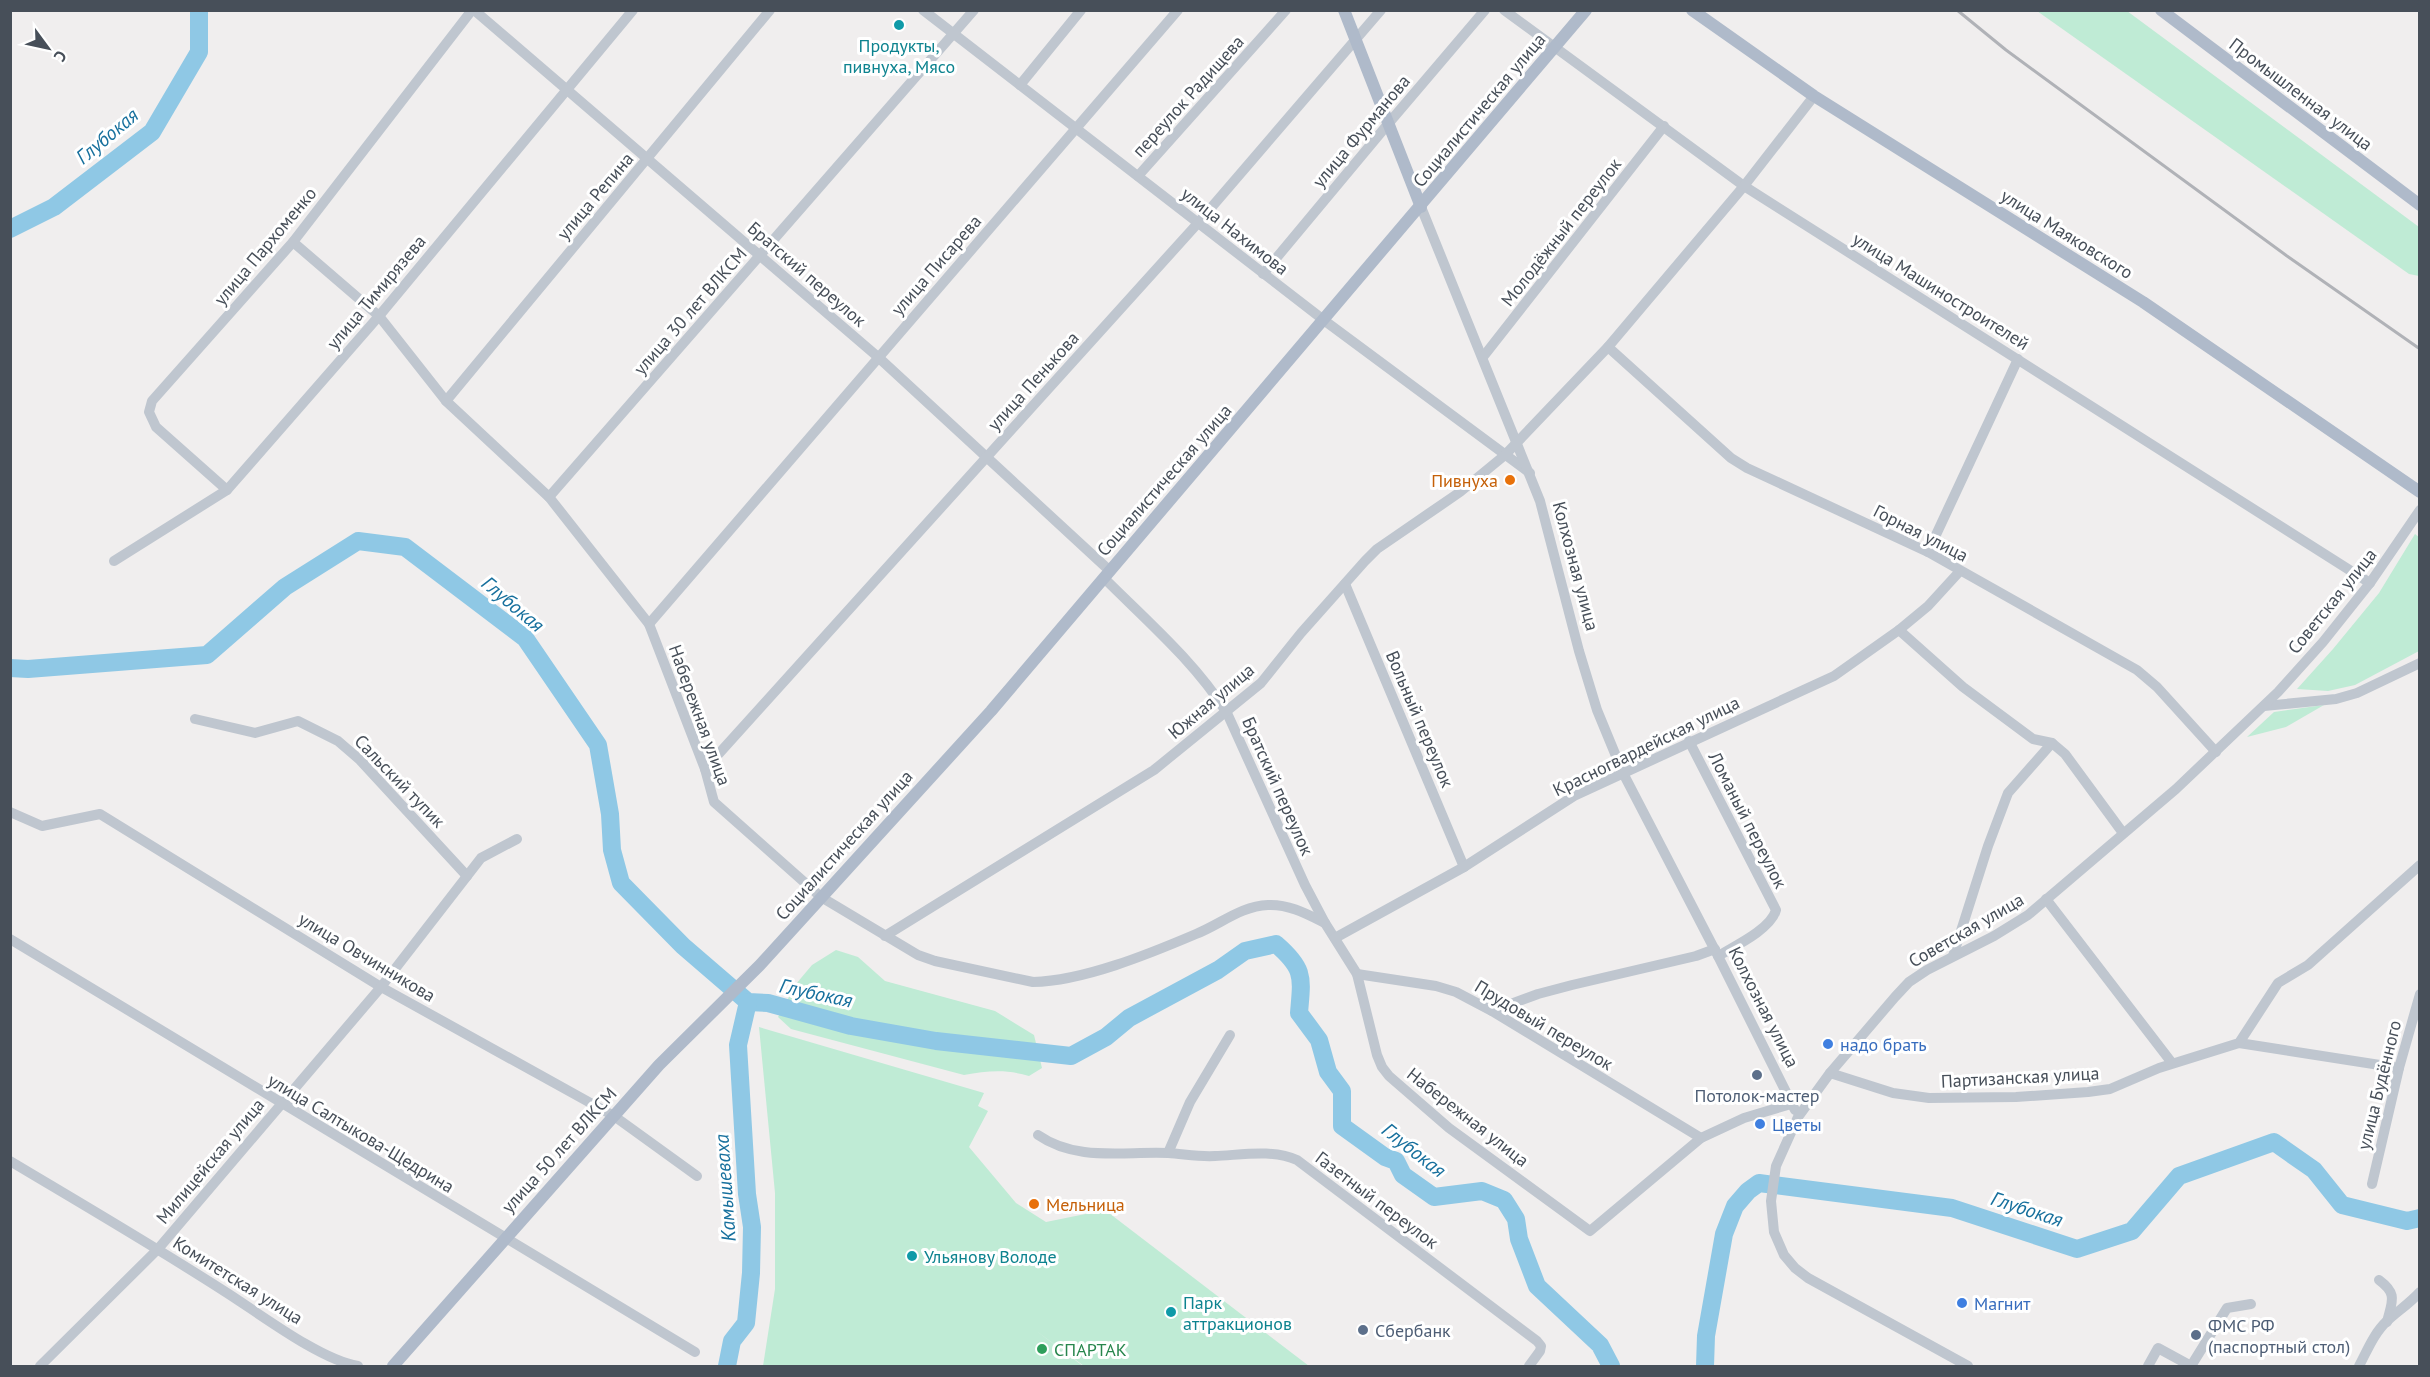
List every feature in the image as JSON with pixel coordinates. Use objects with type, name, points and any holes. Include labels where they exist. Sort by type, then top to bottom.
[{"type":"main road","name":"Колхозная улица","points":[[1344,10],[1421,207]]},
{"type":"main road","name":"Социалистическая улица","points":[[760,965],[991,711],[1325,321],[1586,10]]},
{"type":"main road","name":"улица Маяковского","points":[[1692,10],[1814,96],[2143,302],[2420,492]]},
{"type":"main road","name":"Промышленная улица","points":[[2161,10],[2420,205]]},
{"type":"main road","name":"улица 50 лет ВЛКСМ","points":[[393,1366],[659,1065],[760,965]]},
{"type":"street","name":"Братский переулок","points":[[473,10],[878,357],[987,458],[1107,575],[1186,660],[1227,713],[1305,885],[1335,938]]},
{"type":"street","name":"улица Пархоменко","points":[[227,490],[156,427],[149,412],[152,401],[293,242],[473,10]]},
{"type":"street","name":"улица Тимирязева","points":[[114,561],[227,490],[379,316],[633,10]]},
{"type":"street","name":"улица Репина","points":[[446,401],[770,10]]},
{"type":"street","name":"улица Нахимова","points":[[923,10],[1263,274],[1530,474]]},
{"type":"street","name":"улица 30 лет ВЛКСМ","points":[[549,497],[974,10]]},
{"type":"street","points":[[1020,85],[1081,10]]},
{"type":"street","name":"улица Писарева","points":[[649,624],[1178,10]]},
{"type":"street","name":"переулок Радищева","points":[[1138,176],[1286,10]]},
{"type":"street","name":"улица Пенькова","points":[[705,769],[1198,223],[1381,10]]},
{"type":"street","name":"улица Фурманова","points":[[1263,274],[1485,10]]},
{"type":"street","name":"улица Машиностроителей","points":[[1504,10],[1744,186],[2370,583]]},
{"type":"street","name":"Южная улица","points":[[885,936],[1154,770],[1227,713],[1261,683],[1295,640],[1377,549],[1460,492],[1505,455],[1608,347],[1744,186],[1814,96]]},
{"type":"street","name":"Молодёжный переулок","points":[[1483,357],[1664,126]]},
{"type":"street","name":"Колхозная улица","points":[[1421,207],[1540,501],[1579,651],[1594,700],[1623,773],[1717,952],[1798,1118]]},
{"type":"street","name":"Набережная улица","points":[[293,242],[379,316],[446,401],[549,497],[649,624],[705,769],[714,802],[821,897],[918,955],[935,961],[1039,982],[1109,967],[1198,933],[1252,907],[1284,906],[1325,923]]},
{"type":"street","name":"Горная улица","points":[[1608,347],[1731,458],[1747,468],[1928,552],[2137,670],[2157,687],[2216,752]]},
{"type":"street","points":[[1928,552],[2018,360]]},
{"type":"street","name":"Советская улица","points":[[1968,1366],[1808,1278],[1784,1255],[1774,1232],[1771,1201],[1776,1166],[1798,1118],[1830,1073],[1910,982],[2028,915],[2216,752],[2264,706],[2323,642],[2370,583],[2420,510]]},
{"type":"street","name":"Красногвардейская улица","points":[[1335,938],[1464,867],[1574,796],[1834,676],[1899,630],[1928,606],[1960,571]]},
{"type":"street","name":"Вольный переулок","points":[[1345,584],[1464,867]]},
{"type":"street","points":[[1899,630],[1963,687],[2033,739],[2052,743],[2065,754],[2123,834]]},
{"type":"street","points":[[2264,706],[2336,699],[2357,693],[2418,667]]},
{"type":"street","name":"Сальский тупик","points":[[195,719],[255,733],[298,721],[338,741],[360,760],[467,876]]},
{"type":"street","name":"Ломаный переулок","points":[[1689,741],[1776,910],[1775,915],[1759,932],[1717,952]]},
{"type":"street","points":[[1953,956],[1988,846],[2008,794],[2052,743]]},
{"type":"street","name":"улица Овчинникова","points":[[10,812],[42,826],[100,814],[381,987],[614,1116],[698,1176]]},
{"type":"street","name":"Милицейская улица","points":[[40,1366],[158,1249],[381,987],[481,858],[517,839]]},
{"type":"street","points":[[2399,1068],[2239,1043],[2278,983],[2308,965],[2420,865]]},
{"type":"street","points":[[2046,899],[2172,1063]]},
{"type":"street","name":"Набережная улица","points":[[1335,938],[1358,974],[1377,1055],[1389,1076],[1449,1128],[1590,1231],[1701,1138]]},
{"type":"street","name":"улица Салтыкова-Щедрина","points":[[10,939],[280,1104],[695,1352]]},
{"type":"street","points":[[1492,1011],[1538,994],[1717,952]]},
{"type":"street","name":"Прудовый переулок","points":[[1358,974],[1436,986],[1456,992],[1492,1011],[1701,1138]]},
{"type":"street","name":"улица Будённого","points":[[2372,1184],[2399,1068],[2420,994]]},
{"type":"street","points":[[1168,1153],[1190,1102],[1230,1035]]},
{"type":"street","name":"Партизанская улица","points":[[1830,1073],[1893,1093],[1929,1098],[2016,1097],[2110,1089],[2172,1063],[2239,1043]]},
{"type":"street","points":[[1701,1138],[1744,1118],[1791,1104]]},
{"type":"street","name":"Газетный переулок","points":[[1038,1135],[1051,1143],[1083,1153],[1168,1153],[1203,1157],[1277,1154],[1297,1160],[1540,1346],[1540,1351],[1528,1366]]},
{"type":"street","name":"Комитетская улица","points":[[10,1161],[158,1249],[311,1346],[344,1364],[358,1366]]},
{"type":"street","points":[[2379,1280],[2391,1289],[2393,1299],[2387,1322]]},
{"type":"street","points":[[2359,1366],[2373,1340],[2387,1322],[2407,1307],[2420,1292]]},
{"type":"street","points":[[2148,1366],[2158,1348],[2191,1366],[2228,1308],[2251,1304]]},
{"type":"green space","points":[[2037,11],[2127,11],[2419,227],[2419,276],[2409,274]]},
{"type":"green space","points":[[2415,534],[2420,538],[2419,651],[2355,685],[2328,691],[2297,689],[2379,593]]},
{"type":"green space","points":[[2324,705],[2286,727],[2247,737],[2274,712]]},
{"type":"green space","points":[[836,950],[858,957],[885,981],[995,1011],[1034,1035],[1042,1068],[1029,1076],[996,1071],[964,1075],[791,1029],[778,1017],[796,984],[812,965]]},
{"type":"green space","points":[[759,1027],[984,1093],[978,1106],[988,1111],[969,1147],[1016,1203],[1046,1222],[1105,1210],[1309,1366],[1084,1366],[1035,1330],[1083,1366],[763,1366],[775,1289],[775,1193]]},
{"type":"waterway","name":"Глубокая","points":[[10,229],[54,207],[152,132],[199,52],[199,10]]},
{"type":"waterway","name":"Глубокая","points":[[10,668],[28,669],[207,655],[285,587],[358,541],[405,547],[525,638],[598,745],[610,814],[612,850],[621,883],[683,946],[748,1002],[768,1003],[851,1026],[936,1041],[1071,1056],[1106,1037],[1129,1018],[1218,970],[1245,951],[1276,944],[1292,960],[1300,974],[1299,1013],[1319,1040],[1328,1072],[1342,1091],[1342,1126],[1385,1157],[1396,1161],[1403,1175],[1434,1197],[1482,1191],[1504,1200],[1516,1219],[1519,1239],[1537,1286],[1600,1345],[1611,1366]]},
{"type":"waterway","name":"Камышеваха","points":[[727,1366],[732,1341],[746,1323],[751,1273],[752,1227],[747,1194],[738,1045],[748,1002]]},
{"type":"waterway","name":"Глубокая","points":[[1705,1366],[1706,1336],[1724,1234],[1735,1206],[1748,1191],[1759,1183],[1952,1208],[2077,1249],[2132,1231],[2179,1176],[2274,1142],[2314,1170],[2342,1205],[2407,1221],[2420,1218]]},
{"type":"railway","points":[[1957,10],[2006,50],[2287,256],[2420,349]]},
{"type":"place","name":"Продукты, пивнуха, Мясо","points":[[899,25]]},
{"type":"place","name":"Пивнуха","points":[[1510,480]]},
{"type":"place","name":"надо брать","points":[[1828,1044]]},
{"type":"place","name":"Потолок-мастер","points":[[1757,1075]]},
{"type":"place","name":"Цветы","points":[[1760,1124]]},
{"type":"place","name":"Мельница","points":[[1034,1204]]},
{"type":"place","name":"Ульянову Володе","points":[[912,1256]]},
{"type":"place","name":"Магнит","points":[[1962,1303]]},
{"type":"place","name":"Парк аттракционов","points":[[1171,1312]]},
{"type":"place","name":"Сбербанк","points":[[1363,1330]]},
{"type":"place","name":"ФМС РФ (паспортный стол)","points":[[2196,1335]]},
{"type":"place","name":"СПАРТАК","points":[[1042,1349]]}]
